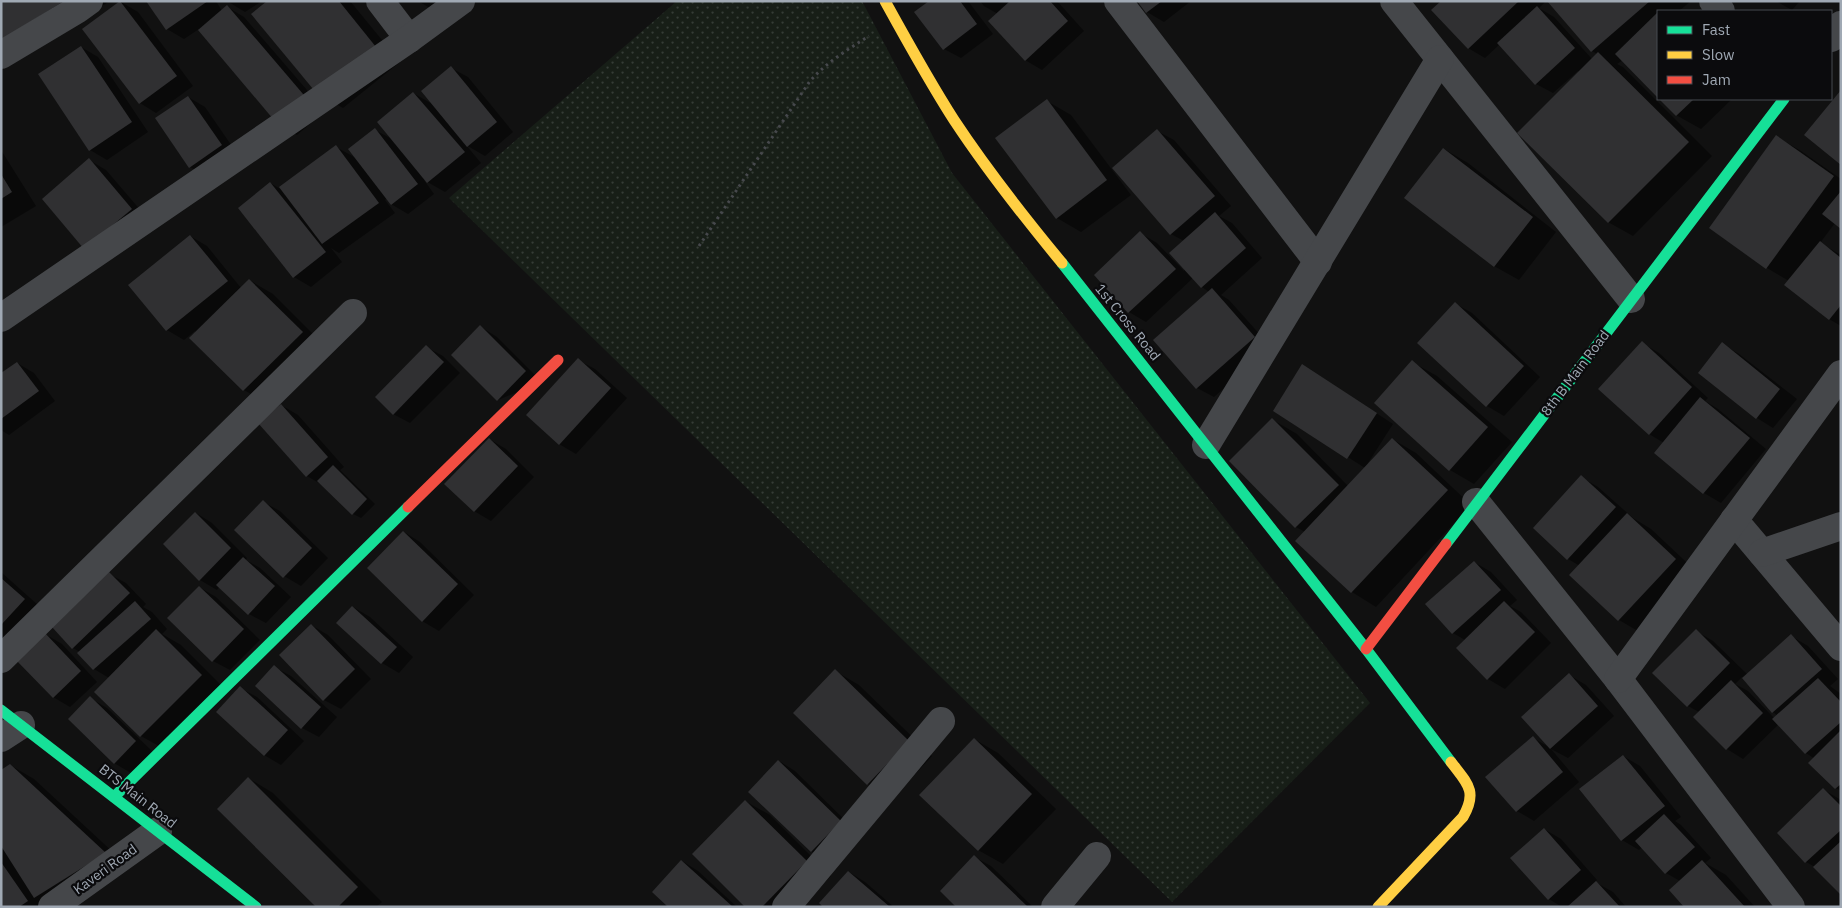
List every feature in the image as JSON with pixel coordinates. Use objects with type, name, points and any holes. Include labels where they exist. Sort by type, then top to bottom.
[{"type":"street","points":[[1,55],[78,10],[89,1]]},
{"type":"street","points":[[380,1],[409,39]]},
{"type":"street","points":[[1,318],[409,39],[461,1]]},
{"type":"street","name":"1st Cross Road","points":[[885,1],[926,75],[955,121],[1005,192],[1366,648],[1472,794],[1470,804],[1463,817],[1378,907]]},
{"type":"street","points":[[1118,1],[1318,262]]},
{"type":"street","points":[[1394,1],[1631,299]]},
{"type":"street","points":[[1832,37],[1841,25]]},
{"type":"street","points":[[1206,445],[1440,60]]},
{"type":"street","name":"8th B Main Road","points":[[1366,648],[1783,100]]},
{"type":"street","points":[[1,658],[353,313]]},
{"type":"street","points":[[114,797],[558,360]]},
{"type":"street","points":[[1618,679],[1841,374]]},
{"type":"street","points":[[1476,502],[1618,679],[1792,907]]},
{"type":"street","points":[[1734,520],[1841,647]]},
{"type":"street","points":[[1762,553],[1841,526]]},
{"type":"street","points":[[786,907],[941,722]]},
{"type":"street","name":"BTS Main Road","points":[[8,724],[114,797],[256,907]]},
{"type":"street","name":"Kaveri Road","points":[[52,907],[158,831]]},
{"type":"street","points":[[1055,907],[1097,856]]},
{"type":"path","points":[[699,246],[810,81],[836,56],[895,20]]},
{"type":"shaded area","points":[[677,1],[862,1],[952,173],[1370,703],[1172,902],[449,198]]},
{"type":"building","points":[[1,1],[64,1],[1,40]]},
{"type":"building","points":[[120,1],[177,76],[139,104],[82,29]]},
{"type":"building","points":[[146,1],[208,1],[166,30]]},
{"type":"building","points":[[267,1],[339,1],[376,47],[318,95],[251,14]]},
{"type":"building","points":[[929,1],[960,1],[977,24],[943,50],[914,12]]},
{"type":"building","points":[[1010,1],[1050,1],[1068,21],[1025,61],[988,21]]},
{"type":"building","points":[[1137,1],[1162,1],[1146,13]]},
{"type":"building","points":[[1441,1],[1519,1],[1468,49],[1431,10]]},
{"type":"building","points":[[1547,1],[1650,1],[1591,52]]},
{"type":"building","points":[[227,5],[309,101],[279,126],[198,30]]},
{"type":"building","points":[[1537,6],[1575,48],[1535,85],[1497,43]]},
{"type":"building","points":[[1657,13],[1657,97],[1615,54]]},
{"type":"building","points":[[81,46],[132,122],[89,151],[38,74]]},
{"type":"building","points":[[1598,52],[1689,142],[1608,223],[1517,133]]},
{"type":"building","points":[[451,66],[497,122],[467,147],[421,91]]},
{"type":"building","points":[[1841,90],[1841,165],[1804,135]]},
{"type":"building","points":[[413,92],[465,152],[427,183],[377,122]]},
{"type":"building","points":[[188,96],[222,145],[189,168],[155,118]]},
{"type":"building","points":[[1047,99],[1107,180],[1056,219],[995,138]]},
{"type":"building","points":[[1660,100],[1693,100],[1676,116]]},
{"type":"building","points":[[375,128],[418,184],[391,205],[348,149]]},
{"type":"building","points":[[1157,129],[1215,196],[1170,235],[1112,168]]},
{"type":"building","points":[[1776,135],[1834,176],[1766,269],[1709,228]]},
{"type":"building","points":[[336,145],[379,203],[322,244],[279,187]]},
{"type":"building","points":[[1443,148],[1533,217],[1494,267],[1404,198]]},
{"type":"building","points":[[89,158],[132,209],[84,249],[42,199]]},
{"type":"building","points":[[1,174],[12,192],[1,199]]},
{"type":"building","points":[[270,182],[326,252],[293,278],[238,208]]},
{"type":"building","points":[[1841,191],[1841,229],[1822,214]]},
{"type":"building","points":[[1215,212],[1246,248],[1201,288],[1169,253]]},
{"type":"building","points":[[1140,231],[1176,269],[1128,313],[1094,275]]},
{"type":"building","points":[[190,235],[228,281],[166,331],[128,285]]},
{"type":"building","points":[[1820,241],[1841,258],[1841,305],[1829,320],[1784,285]]},
{"type":"building","points":[[249,279],[303,332],[243,391],[189,338]]},
{"type":"building","points":[[1212,288],[1255,337],[1196,389],[1153,340]]},
{"type":"building","points":[[1455,302],[1524,366],[1486,407],[1417,343]]},
{"type":"building","points":[[480,325],[526,371],[497,401],[451,355]]},
{"type":"building","points":[[1642,341],[1692,387],[1649,435],[1598,389]]},
{"type":"building","points":[[1722,342],[1780,389],[1756,419],[1698,373]]},
{"type":"building","points":[[426,345],[444,362],[393,415],[375,397]]},
{"type":"building","points":[[578,358],[611,388],[559,445],[526,415]]},
{"type":"building","points":[[1412,360],[1488,427],[1449,471],[1374,403]]},
{"type":"building","points":[[17,362],[39,391],[1,419],[1,373]]},
{"type":"building","points":[[1302,364],[1377,413],[1347,459],[1273,411]]},
{"type":"building","points":[[1700,397],[1750,438],[1703,494],[1654,453]]},
{"type":"building","points":[[281,404],[328,457],[306,477],[258,423]]},
{"type":"building","points":[[1272,418],[1339,485],[1295,528],[1229,461]]},
{"type":"building","points":[[489,438],[518,466],[474,512],[444,484]]},
{"type":"building","points":[[1392,438],[1448,490],[1351,593],[1295,541]]},
{"type":"building","points":[[333,465],[367,499],[352,515],[317,481]]},
{"type":"building","points":[[1581,475],[1616,507],[1567,560],[1533,528]]},
{"type":"building","points":[[263,500],[312,548],[283,578],[234,530]]},
{"type":"building","points":[[195,512],[231,548],[199,581],[163,544]]},
{"type":"building","points":[[1627,513],[1676,559],[1618,621],[1569,575]]},
{"type":"building","points":[[403,531],[458,584],[422,622],[367,568]]},
{"type":"building","points":[[243,557],[275,586],[248,615],[216,585]]},
{"type":"building","points":[[1474,561],[1501,590],[1452,634],[1425,604]]},
{"type":"building","points":[[109,572],[130,593],[72,649],[52,627]]},
{"type":"building","points":[[1,578],[25,599],[1,625]]},
{"type":"building","points":[[199,586],[244,629],[212,662],[167,618]]},
{"type":"building","points":[[135,601],[151,619],[93,670],[77,653]]},
{"type":"building","points":[[1504,601],[1535,632],[1487,680],[1456,648]]},
{"type":"building","points":[[352,606],[397,647],[381,664],[336,623]]},
{"type":"building","points":[[311,624],[355,669],[323,701],[279,655]]},
{"type":"building","points":[[156,629],[202,675],[140,737],[94,692]]},
{"type":"building","points":[[1696,629],[1730,663],[1687,707],[1652,673]]},
{"type":"building","points":[[45,633],[81,671],[53,698],[16,660]]},
{"type":"building","points":[[1791,634],[1822,669],[1772,713],[1742,678]]},
{"type":"building","points":[[274,665],[321,707],[301,729],[255,686]]},
{"type":"building","points":[[835,669],[909,741],[867,785],[793,713]]},
{"type":"building","points":[[1569,673],[1598,706],[1550,749],[1521,717]]},
{"type":"building","points":[[1818,678],[1841,702],[1841,722],[1805,754],[1772,719]]},
{"type":"building","points":[[1731,680],[1763,713],[1726,750],[1693,717]]},
{"type":"building","points":[[240,686],[288,730],[264,756],[216,712]]},
{"type":"building","points":[[90,696],[136,741],[114,764],[68,719]]},
{"type":"building","points":[[1841,730],[1841,784],[1835,789],[1808,763]]},
{"type":"building","points":[[1533,736],[1563,772],[1516,812],[1485,777]]},
{"type":"building","points":[[974,738],[1032,794],[978,851],[919,795]]},
{"type":"building","points":[[1623,755],[1665,806],[1621,841],[1579,789]]},
{"type":"building","points":[[778,760],[841,821],[811,852],[748,792]]},
{"type":"building","points":[[10,764],[106,853],[34,898],[1,846],[1,770]]},
{"type":"building","points":[[248,777],[358,887],[338,907],[316,907],[217,809]]},
{"type":"building","points":[[1823,788],[1841,806],[1841,830],[1805,863],[1777,833]]},
{"type":"building","points":[[745,800],[807,861],[762,907],[745,907],[692,854]]},
{"type":"building","points":[[1664,814],[1695,847],[1665,874],[1635,841]]},
{"type":"building","points":[[1544,828],[1581,870],[1548,900],[1510,858]]},
{"type":"building","points":[[1841,841],[1841,895],[1813,867]]},
{"type":"building","points":[[974,855],[1028,907],[956,907],[940,891]]},
{"type":"building","points":[[681,860],[733,907],[668,907],[652,892]]},
{"type":"building","points":[[1702,860],[1745,907],[1684,907],[1669,890]]},
{"type":"building","points":[[1,862],[28,901],[19,907],[1,907]]},
{"type":"building","points":[[848,871],[890,907],[823,907],[819,903]]},
{"type":"building","points":[[1596,881],[1620,907],[1567,907]]},
{"type":"traffic: fast","points":[[1446,544],[1783,100]]},
{"type":"traffic: fast","points":[[1062,263],[1366,649],[1451,762]]},
{"type":"traffic: fast","points":[[114,797],[408,507]]},
{"type":"traffic: fast","points":[[1,710],[256,907]]},
{"type":"traffic: slow","points":[[885,1],[954,120],[1006,193],[1062,263]]},
{"type":"traffic: slow","points":[[1378,907],[1463,817],[1470,800],[1469,788],[1451,762]]},
{"type":"traffic: jam","points":[[408,507],[558,360]]},
{"type":"traffic: jam","points":[[1366,649],[1446,544]]}]
